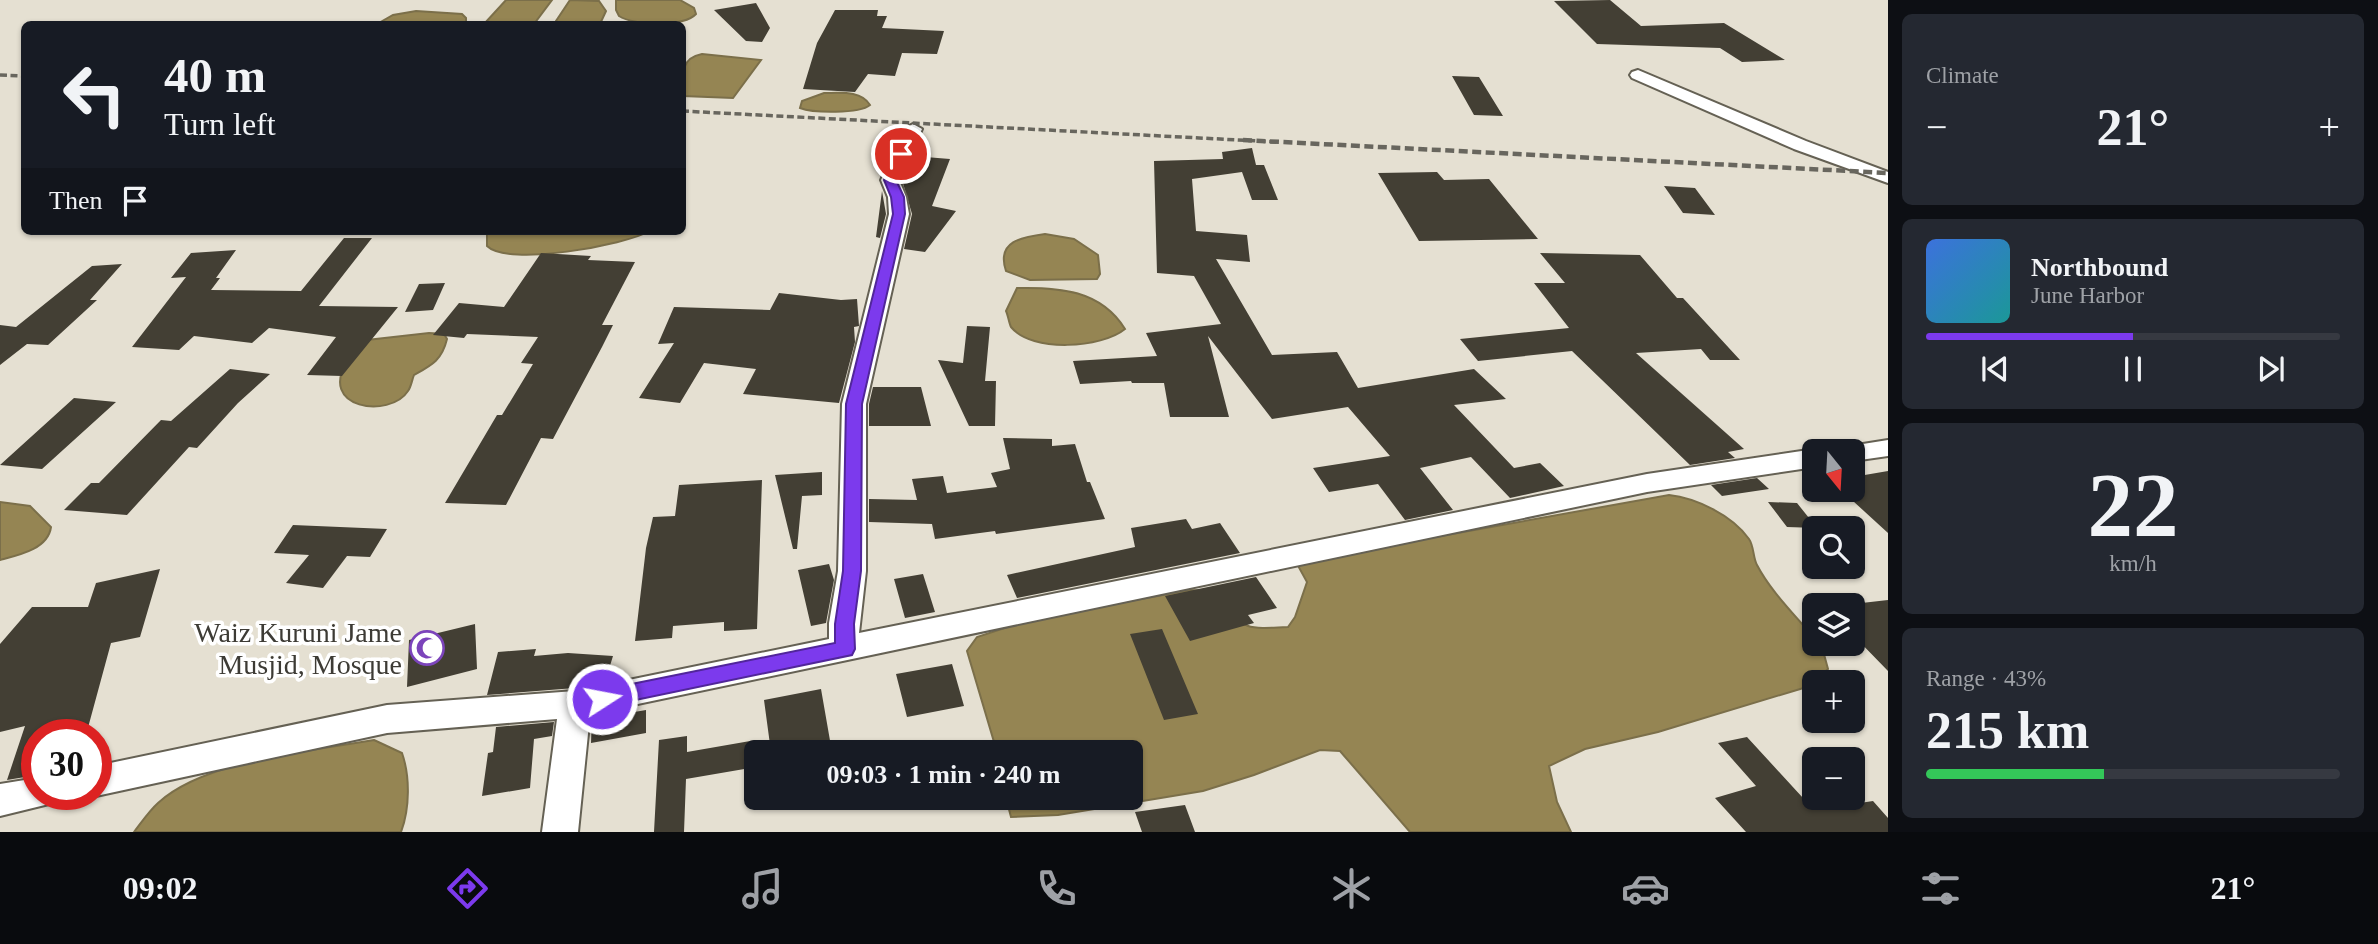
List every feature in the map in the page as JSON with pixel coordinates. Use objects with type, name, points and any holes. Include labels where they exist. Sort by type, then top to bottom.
[{"type":"street","points":[[1638,75],[1800,145],[1888,178]]},
{"type":"street","points":[[845,649],[844,624],[852,571],[854,404],[899,214],[897,197],[890,180],[912,129]]},
{"type":"street","points":[[1866,451],[1888,448]]},
{"type":"street","points":[[112,777],[387,719],[575,704],[1647,483],[1802,460]]},
{"type":"street","points":[[560,832],[575,704]]},
{"type":"street","points":[[0,800],[21,796]]},
{"type":"shaded area","points":[[506,0],[552,0],[536,21],[487,21]]},
{"type":"shaded area","points":[[570,0],[599,1],[606,11],[601,21],[556,21]]},
{"type":"shaded area","points":[[616,0],[680,0],[694,8],[696,14],[681,21],[633,21],[619,16]]},
{"type":"shaded area","points":[[416,11],[462,14],[466,21],[382,21],[393,15]]},
{"type":"shaded area","points":[[702,54],[761,60],[733,98],[686,96],[686,64]]},
{"type":"shaded area","points":[[824,93],[856,95],[870,105],[836,112],[800,108],[802,101]]},
{"type":"shaded area","points":[[1045,234],[1074,239],[1098,255],[1100,274],[1097,279],[1030,280],[1006,271],[1005,253],[1013,242]]},
{"type":"shaded area","points":[[487,235],[641,235],[567,252],[541,254],[499,252],[487,246]]},
{"type":"shaded area","points":[[1017,288],[1063,290],[1078,294],[1104,306],[1125,329],[1084,344],[1034,341],[1021,335],[1010,325],[1006,311]]},
{"type":"shaded area","points":[[429,333],[444,334],[447,339],[442,352],[431,365],[414,375],[409,389],[399,400],[387,405],[373,406],[348,399],[341,389],[341,377],[348,360],[367,340]]},
{"type":"shaded area","points":[[1669,495],[1679,497],[1713,509],[1742,530],[1751,542],[1756,562],[1769,585],[1802,624],[1802,656],[1824,656],[1828,669],[1802,670],[1802,688],[1658,732],[1585,749],[1549,766],[1557,802],[1571,832],[1410,832],[1340,751],[1320,750],[1203,791],[1143,801],[1143,740],[993,740],[967,651],[977,637],[1032,619],[1190,590],[1212,591],[1237,619],[1251,627],[1288,627],[1295,617],[1307,582],[1296,562]]},
{"type":"shaded area","points":[[0,502],[30,506],[51,527],[49,535],[32,550],[0,560]]},
{"type":"shaded area","points":[[374,740],[402,753],[408,792],[401,832],[134,832],[158,803],[178,788],[203,777],[230,767],[290,753]]},
{"type":"shaded area","points":[[1009,810],[1088,810],[1058,815],[1011,817]]},
{"type":"building","points":[[1610,0],[1641,26],[1724,23],[1785,60],[1742,62],[1720,48],[1597,44],[1554,1]]},
{"type":"building","points":[[756,3],[770,28],[762,42],[746,41],[714,10]]},
{"type":"building","points":[[835,10],[878,10],[877,16],[887,16],[882,28],[944,31],[937,54],[902,53],[895,76],[868,74],[855,92],[803,89],[817,43]]},
{"type":"building","points":[[1452,76],[1479,77],[1503,116],[1474,115]]},
{"type":"building","points":[[1252,148],[1256,165],[1264,165],[1278,200],[1252,200],[1242,172],[1192,179],[1196,231],[1247,235],[1250,262],[1216,259],[1272,355],[1337,352],[1358,388],[1474,369],[1506,399],[1454,405],[1514,468],[1540,463],[1564,486],[1510,498],[1471,457],[1420,468],[1453,510],[1405,520],[1378,484],[1329,492],[1313,468],[1390,456],[1348,407],[1272,419],[1208,336],[1229,417],[1170,417],[1164,383],[1131,381],[1080,384],[1073,361],[1157,356],[1146,333],[1221,324],[1194,276],[1157,273],[1154,161],[1223,159],[1222,152]]},
{"type":"building","points":[[913,156],[950,159],[932,206],[956,211],[925,252],[904,249],[912,214],[902,180]]},
{"type":"building","points":[[1437,172],[1444,180],[1489,179],[1538,239],[1419,241],[1378,173]]},
{"type":"building","points":[[1664,186],[1695,188],[1715,215],[1683,213]]},
{"type":"building","points":[[882,191],[886,214],[880,238],[876,237]]},
{"type":"building","points":[[344,238],[372,238],[319,306],[398,307],[342,376],[307,375],[336,337],[269,328],[252,343],[194,336],[179,350],[132,347],[186,277],[171,278],[191,253],[236,250],[216,278],[220,278],[211,290],[301,291]]},
{"type":"building","points":[[541,253],[591,256],[588,260],[635,262],[602,325],[613,325],[602,347],[553,439],[541,438],[506,505],[445,503],[497,415],[502,415],[533,364],[521,363],[538,337],[467,334],[464,338],[433,335],[459,303],[504,307]]},
{"type":"building","points":[[1540,253],[1640,255],[1677,298],[1683,298],[1740,360],[1710,360],[1701,349],[1636,353],[1744,449],[1728,452],[1735,458],[1690,465],[1572,351],[1478,361],[1460,339],[1569,328],[1534,283],[1565,283]]},
{"type":"building","points":[[122,264],[90,300],[97,300],[48,345],[27,344],[0,365],[0,325],[16,327],[92,266]]},
{"type":"building","points":[[445,283],[433,310],[405,312],[419,284]]},
{"type":"building","points":[[779,293],[841,300],[857,299],[859,326],[854,327],[855,342],[839,403],[743,394],[756,369],[704,363],[680,403],[639,398],[674,343],[658,344],[674,307],[770,310]]},
{"type":"building","points":[[967,326],[990,327],[985,381],[996,381],[995,426],[969,426],[938,360],[963,363]]},
{"type":"building","points":[[230,369],[270,374],[238,403],[197,448],[189,447],[127,515],[64,510],[91,483],[99,483],[161,420],[171,421]]},
{"type":"building","points":[[873,387],[921,387],[931,426],[869,426],[869,404]]},
{"type":"building","points":[[74,398],[116,402],[42,469],[0,465]]},
{"type":"building","points":[[1003,438],[1052,439],[1052,446],[1075,444],[1087,482],[1090,482],[1105,519],[996,534],[995,531],[935,539],[932,524],[869,522],[869,499],[917,500],[912,479],[943,476],[947,493],[997,487],[991,473],[1010,469]]},
{"type":"building","points":[[1888,471],[1888,533],[1854,502],[1866,502],[1866,475]]},
{"type":"building","points":[[822,472],[822,495],[802,496],[797,549],[793,549],[775,475]]},
{"type":"building","points":[[1757,478],[1769,489],[1722,496],[1711,485]]},
{"type":"building","points":[[762,480],[757,629],[724,631],[724,622],[673,626],[672,638],[635,641],[646,548],[653,517],[675,516],[679,485]]},
{"type":"building","points":[[1768,502],[1797,503],[1807,516],[1802,516],[1802,528],[1787,527]]},
{"type":"building","points":[[1186,519],[1192,529],[1220,523],[1240,553],[1017,598],[1007,575],[1135,547],[1131,528]]},
{"type":"building","points":[[293,525],[387,529],[370,557],[347,556],[323,588],[286,583],[309,555],[274,553]]},
{"type":"building","points":[[829,564],[834,580],[826,623],[811,626],[798,570]]},
{"type":"building","points":[[160,569],[140,637],[111,643],[90,719],[21,719],[21,727],[0,732],[0,644],[32,607],[88,607],[96,583]]},
{"type":"building","points":[[923,574],[935,612],[905,618],[894,579]]},
{"type":"building","points":[[1256,577],[1277,608],[1248,615],[1254,623],[1190,641],[1165,596]]},
{"type":"building","points":[[1888,600],[1888,671],[1865,647],[1865,603]]},
{"type":"building","points":[[475,624],[477,669],[407,687],[409,640]]},
{"type":"building","points":[[1162,629],[1198,714],[1164,720],[1130,634]]},
{"type":"building","points":[[536,649],[534,656],[568,653],[613,656],[605,682],[575,688],[487,695],[498,652]]},
{"type":"building","points":[[952,664],[964,706],[907,717],[896,674]]},
{"type":"building","points":[[821,689],[830,740],[769,740],[764,700]]},
{"type":"building","points":[[646,710],[646,733],[591,743],[592,716],[594,719]]},
{"type":"building","points":[[554,722],[552,736],[534,739],[530,788],[482,796],[488,753],[493,752],[496,727]]},
{"type":"building","points":[[687,736],[687,752],[744,742],[744,769],[686,779],[684,832],[654,832],[659,740]]},
{"type":"building","points":[[1747,737],[1802,797],[1802,810],[1865,810],[1865,802],[1873,801],[1888,818],[1888,832],[1746,832],[1715,798],[1756,786],[1718,743]]},
{"type":"building","points":[[21,738],[21,778],[7,780]]},
{"type":"building","points":[[1185,805],[1195,832],[1142,832],[1135,812]]},
{"type":"railway","points":[[0,75],[21,76]]},
{"type":"railway","points":[[686,111],[1277,142]]},
{"type":"railway","points":[[1243,140],[1888,173]]},
{"type":"place","name":"Waiz Kuruni Jame Musjid, Mosque","points":[[427,648]]},
{"type":"route","points":[[602,699],[845,649],[844,624],[852,571],[854,404],[899,214],[897,197],[890,180],[901,154]]}]
